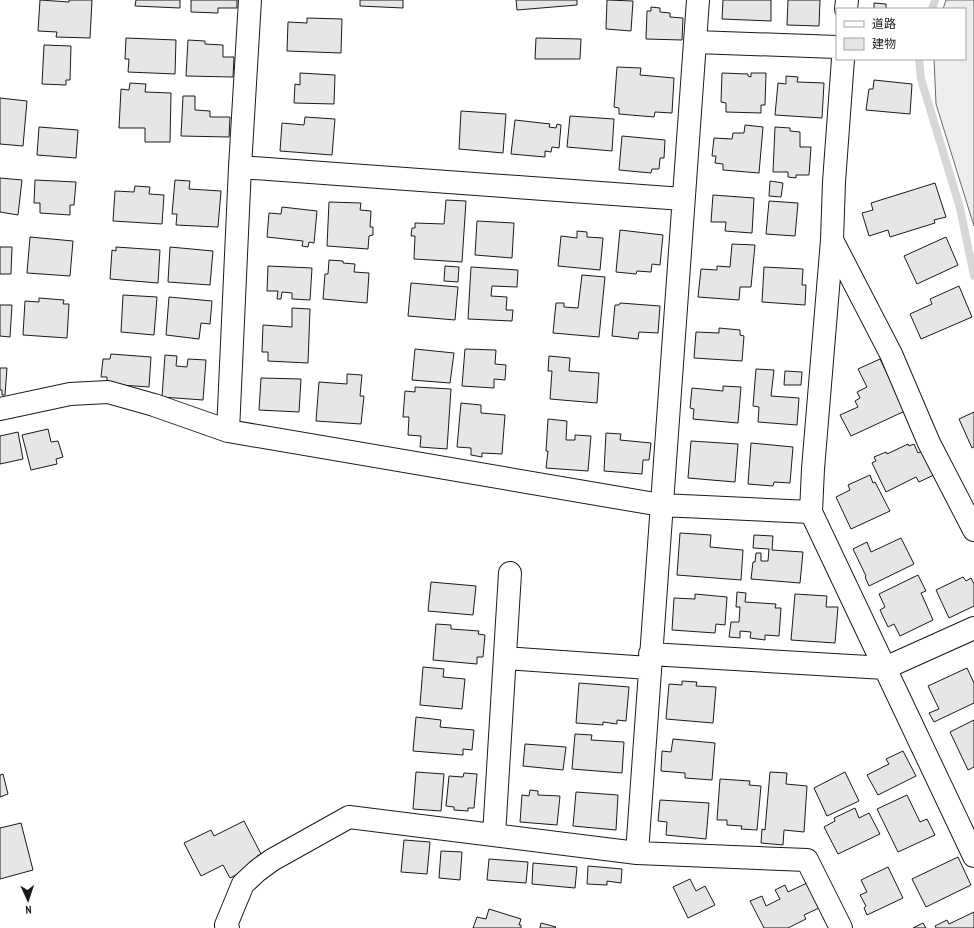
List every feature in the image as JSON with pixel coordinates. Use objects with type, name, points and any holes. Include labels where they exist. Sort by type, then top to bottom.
[{"type":"street","points":[[228,431],[240,167],[250,0]]},
{"type":"street","points":[[637,852],[698,0]]},
{"type":"street","points":[[695,42],[836,47]]},
{"type":"street","points":[[843,60],[834,182],[832,240],[813,469],[811,512],[974,856]]},
{"type":"street","points":[[240,167],[683,199]]},
{"type":"street","points":[[832,240],[891,354],[929,443],[974,530]]},
{"type":"street","points":[[0,409],[70,394],[108,392],[154,405],[228,431],[661,505],[811,512]]},
{"type":"street","points":[[494,835],[510,573]]},
{"type":"street","points":[[505,658],[885,668],[974,628]]},
{"type":"street","points":[[228,928],[226,925],[243,884],[257,871],[272,860],[349,817],[637,852],[807,860],[835,927]]},
{"type":"shaded area","points":[[946,0],[974,0],[974,226],[936,104],[934,60],[966,60],[966,8],[943,8]]},
{"type":"building","points":[[40,0],[69,2],[69,0],[92,0],[90,38],[56,37],[57,32],[38,31]]},
{"type":"building","points":[[136,0],[180,0],[180,8],[135,6]]},
{"type":"building","points":[[191,0],[237,0],[237,8],[218,8],[218,13],[191,12]]},
{"type":"building","points":[[360,0],[403,0],[403,8],[360,6]]},
{"type":"building","points":[[516,0],[577,0],[577,5],[517,10]]},
{"type":"building","points":[[607,0],[633,1],[631,31],[606,29]]},
{"type":"building","points":[[723,0],[771,0],[771,21],[722,19]]},
{"type":"building","points":[[788,0],[820,0],[819,26],[787,25]]},
{"type":"building","points":[[874,3],[886,4],[886,8],[874,8]]},
{"type":"building","points":[[651,7],[660,8],[660,12],[670,13],[670,17],[683,18],[682,40],[646,39],[647,11],[651,11]]},
{"type":"building","points":[[307,18],[342,19],[341,53],[287,51],[288,22],[307,23]]},
{"type":"building","points":[[126,38],[176,40],[175,74],[128,72],[129,59],[125,59]]},
{"type":"building","points":[[536,38],[581,39],[580,59],[535,59]]},
{"type":"building","points":[[188,40],[205,41],[205,44],[223,45],[223,57],[234,57],[233,77],[186,76]]},
{"type":"building","points":[[44,45],[71,46],[70,80],[66,80],[66,85],[42,84]]},
{"type":"building","points":[[617,67],[641,68],[640,75],[674,78],[672,113],[655,112],[654,117],[619,114],[619,108],[614,107]]},
{"type":"building","points":[[300,73],[335,75],[334,104],[294,103],[295,84],[300,85]]},
{"type":"building","points":[[722,73],[748,74],[748,76],[751,77],[751,73],[766,73],[765,105],[761,105],[761,113],[726,112],[726,103],[721,102]]},
{"type":"building","points":[[786,76],[798,77],[797,82],[824,83],[822,118],[775,115],[778,83],[786,84]]},
{"type":"building","points":[[874,80],[912,84],[910,114],[866,110],[869,89],[873,89]]},
{"type":"building","points":[[130,83],[146,84],[145,92],[171,93],[170,142],[145,142],[145,128],[119,128],[121,89],[129,90]]},
{"type":"building","points":[[183,96],[195,96],[195,110],[210,111],[210,117],[230,117],[229,137],[181,136]]},
{"type":"building","points":[[0,98],[27,101],[23,146],[0,144]]},
{"type":"building","points":[[461,111],[506,114],[503,153],[459,149]]},
{"type":"building","points":[[570,116],[614,119],[612,151],[567,147]]},
{"type":"building","points":[[305,117],[335,119],[332,155],[280,151],[282,123],[304,125]]},
{"type":"building","points":[[515,120],[550,124],[549,127],[556,128],[557,124],[561,125],[559,148],[552,147],[551,152],[545,151],[545,157],[511,154]]},
{"type":"building","points":[[745,125],[763,127],[759,173],[723,170],[723,164],[715,163],[716,156],[712,156],[714,138],[732,139],[733,133],[744,133]]},
{"type":"building","points":[[39,127],[78,130],[76,158],[37,155]]},
{"type":"building","points":[[775,127],[790,128],[790,131],[800,132],[800,147],[811,147],[809,175],[796,175],[796,178],[788,177],[788,172],[773,172]]},
{"type":"building","points":[[622,136],[665,140],[664,158],[660,158],[659,169],[652,169],[651,173],[619,170]]},
{"type":"building","points":[[0,178],[22,180],[18,215],[0,212]]},
{"type":"building","points":[[35,180],[76,182],[74,205],[70,205],[70,215],[40,213],[40,203],[34,203]]},
{"type":"building","points":[[175,180],[190,181],[189,189],[221,191],[218,227],[176,225],[177,214],[172,214]]},
{"type":"building","points":[[770,181],[783,183],[781,197],[769,196]]},
{"type":"building","points":[[935,183],[946,217],[934,220],[935,223],[890,237],[888,230],[869,236],[862,213],[873,210],[871,203]]},
{"type":"building","points":[[135,186],[150,187],[149,194],[164,195],[162,224],[113,221],[115,191],[134,192]]},
{"type":"building","points":[[713,195],[754,198],[752,233],[725,231],[726,222],[711,222]]},
{"type":"building","points":[[446,200],[466,201],[462,262],[414,259],[415,236],[411,236],[412,228],[415,228],[415,223],[444,224]]},
{"type":"building","points":[[769,201],[798,203],[795,236],[766,234]]},
{"type":"building","points":[[329,202],[361,203],[360,210],[371,211],[370,227],[373,227],[373,235],[369,236],[368,249],[327,246]]},
{"type":"building","points":[[282,207],[317,211],[314,243],[309,242],[308,247],[302,246],[303,241],[267,237],[269,213],[281,214]]},
{"type":"building","points":[[477,221],[514,223],[512,258],[475,255]]},
{"type":"building","points":[[620,230],[663,235],[660,265],[652,264],[651,272],[637,271],[636,274],[616,272]]},
{"type":"building","points":[[577,231],[587,232],[587,237],[603,238],[600,270],[558,266],[561,236],[577,238]]},
{"type":"building","points":[[30,237],[73,241],[70,276],[27,273]]},
{"type":"building","points":[[946,237],[958,265],[917,284],[904,256]]},
{"type":"building","points":[[732,244],[755,245],[751,287],[740,287],[739,300],[698,297],[701,269],[717,270],[717,266],[730,267]]},
{"type":"building","points":[[0,247],[12,247],[11,274],[0,274]]},
{"type":"building","points":[[116,247],[160,250],[158,283],[110,279],[112,250],[116,251]]},
{"type":"building","points":[[170,247],[213,251],[210,285],[168,282]]},
{"type":"building","points":[[329,260],[355,264],[354,272],[369,273],[367,303],[323,299],[325,274],[328,274]]},
{"type":"building","points":[[268,266],[312,268],[310,300],[292,299],[292,293],[282,292],[281,299],[277,299],[278,291],[267,291]]},
{"type":"building","points":[[445,266],[459,267],[458,282],[444,281]]},
{"type":"building","points":[[471,267],[518,270],[517,287],[492,286],[491,296],[507,297],[506,310],[513,310],[512,321],[468,319]]},
{"type":"building","points":[[764,267],[803,269],[802,285],[806,285],[805,305],[762,302]]},
{"type":"building","points":[[582,275],[605,277],[599,337],[553,333],[556,303],[564,303],[564,307],[578,308]]},
{"type":"building","points":[[411,283],[458,287],[455,320],[408,316]]},
{"type":"building","points":[[959,286],[972,317],[921,339],[910,314],[932,304],[930,299]]},
{"type":"building","points":[[123,295],[157,297],[154,335],[121,332]]},
{"type":"building","points":[[169,297],[212,301],[210,324],[201,323],[199,339],[166,335]]},
{"type":"building","points":[[39,298],[64,300],[63,304],[69,304],[67,338],[23,335],[25,301],[39,302]]},
{"type":"building","points":[[620,303],[660,306],[658,333],[639,332],[638,339],[612,336],[615,305],[619,305]]},
{"type":"building","points":[[0,305],[12,305],[10,337],[0,336]]},
{"type":"building","points":[[292,308],[310,309],[308,363],[268,361],[268,352],[262,352],[263,325],[292,327]]},
{"type":"building","points":[[719,328],[740,330],[740,335],[744,336],[742,361],[694,358],[696,332],[719,333]]},
{"type":"building","points":[[415,349],[454,353],[450,383],[412,380]]},
{"type":"building","points":[[465,349],[496,350],[495,364],[506,365],[505,380],[494,379],[494,388],[462,386]]},
{"type":"building","points":[[111,354],[151,357],[149,387],[107,384],[107,377],[101,377],[103,359],[110,359]]},
{"type":"building","points":[[165,355],[177,356],[176,366],[187,367],[188,359],[206,360],[203,400],[162,397]]},
{"type":"building","points":[[549,356],[570,358],[569,371],[599,373],[597,403],[550,399],[552,371],[548,371]]},
{"type":"building","points":[[880,359],[905,411],[851,436],[840,415],[858,407],[855,401],[860,398],[857,392],[867,387],[858,369]]},
{"type":"building","points":[[0,368],[7,368],[5,395],[2,395],[2,390],[0,390]]},
{"type":"building","points":[[756,369],[774,370],[771,396],[799,398],[797,425],[758,422],[759,407],[753,406]]},
{"type":"building","points":[[785,371],[802,372],[801,385],[784,385]]},
{"type":"building","points":[[347,374],[362,375],[360,396],[364,396],[361,424],[316,421],[319,382],[347,384]]},
{"type":"building","points":[[261,378],[301,379],[299,412],[259,410]]},
{"type":"building","points":[[723,386],[741,387],[738,423],[693,419],[694,409],[690,408],[692,388],[723,391]]},
{"type":"building","points":[[415,387],[451,389],[447,449],[420,447],[421,436],[408,435],[409,417],[403,417],[405,391],[415,392]]},
{"type":"building","points":[[461,403],[481,405],[481,413],[505,415],[502,454],[482,453],[482,457],[471,455],[471,448],[457,447]]},
{"type":"building","points":[[974,412],[974,447],[972,448],[959,419]]},
{"type":"building","points":[[548,419],[567,421],[566,440],[575,440],[575,435],[591,436],[588,471],[546,468],[548,451],[546,451]]},
{"type":"building","points":[[48,429],[51,442],[58,441],[63,457],[56,459],[57,464],[31,470],[22,435]]},
{"type":"building","points":[[18,432],[23,459],[0,464],[0,436]]},
{"type":"building","points":[[606,433],[621,434],[620,440],[651,443],[649,460],[643,460],[642,474],[604,471]]},
{"type":"building","points":[[691,441],[738,444],[735,482],[688,478]]},
{"type":"building","points":[[751,443],[793,447],[790,483],[774,482],[773,486],[748,484]]},
{"type":"building","points":[[908,444],[909,446],[914,444],[918,453],[922,451],[936,474],[919,482],[916,477],[886,492],[872,463],[876,461],[874,457],[886,452],[887,454]]},
{"type":"building","points":[[870,475],[873,483],[875,482],[890,511],[851,529],[836,497],[850,490],[848,485]]},
{"type":"building","points":[[680,533],[711,535],[710,547],[743,550],[741,580],[677,575]]},
{"type":"building","points":[[754,535],[773,536],[772,550],[803,552],[800,583],[751,579],[753,562],[755,562],[756,553],[761,553],[761,561],[768,561],[769,549],[753,548]]},
{"type":"building","points":[[901,538],[914,564],[869,586],[865,577],[866,576],[853,549],[867,542],[871,552]]},
{"type":"building","points":[[918,575],[926,591],[921,593],[933,620],[900,636],[894,624],[888,627],[880,610],[885,607],[879,594]]},
{"type":"building","points":[[963,577],[966,581],[971,578],[974,584],[974,606],[949,618],[936,590]]},
{"type":"building","points":[[431,582],[476,586],[473,615],[428,611]]},
{"type":"building","points":[[737,592],[746,593],[745,602],[776,604],[775,608],[781,608],[779,636],[765,635],[765,640],[750,638],[751,632],[740,631],[740,638],[729,637],[731,622],[739,622],[740,607],[736,607]]},
{"type":"building","points":[[695,594],[727,597],[725,625],[716,624],[715,633],[672,630],[674,598],[695,599]]},
{"type":"building","points":[[795,594],[827,596],[826,607],[838,607],[835,643],[791,640]]},
{"type":"building","points":[[436,624],[451,625],[451,629],[479,631],[478,634],[485,635],[483,657],[477,657],[477,664],[433,660]]},
{"type":"building","points":[[423,667],[444,669],[443,677],[465,679],[462,709],[420,705]]},
{"type":"building","points":[[967,668],[974,683],[974,703],[934,722],[929,713],[939,709],[928,686]]},
{"type":"building","points":[[682,681],[697,682],[696,686],[716,687],[713,723],[666,719],[669,684],[682,685]]},
{"type":"building","points":[[579,683],[629,687],[626,721],[617,720],[617,724],[603,722],[603,725],[576,723]]},
{"type":"building","points":[[416,717],[441,720],[440,727],[474,730],[472,750],[463,749],[463,755],[413,751]]},
{"type":"building","points":[[974,720],[974,767],[968,770],[950,732]]},
{"type":"building","points":[[575,734],[592,735],[591,740],[624,742],[622,773],[572,769]]},
{"type":"building","points":[[673,739],[715,743],[712,780],[685,778],[685,773],[661,771],[662,751],[671,752]]},
{"type":"building","points":[[525,744],[566,747],[563,770],[523,766]]},
{"type":"building","points":[[903,751],[916,776],[878,795],[867,775],[889,764],[886,759]]},
{"type":"building","points":[[416,772],[444,774],[441,811],[413,809]]},
{"type":"building","points":[[770,772],[787,773],[786,784],[807,786],[804,832],[784,830],[783,845],[761,843],[762,829],[765,830]]},
{"type":"building","points":[[845,772],[859,801],[827,816],[814,788]]},
{"type":"building","points":[[464,773],[477,774],[474,808],[468,808],[468,811],[454,810],[454,807],[446,806],[449,776],[463,777]]},
{"type":"building","points":[[3,774],[8,794],[0,797],[0,775]]},
{"type":"building","points":[[720,779],[750,781],[749,785],[761,786],[757,830],[741,829],[742,826],[727,825],[727,820],[717,820]]},
{"type":"building","points":[[530,790],[538,791],[538,795],[560,796],[557,825],[520,822],[522,795],[529,796]]},
{"type":"building","points":[[576,792],[618,795],[616,830],[573,826]]},
{"type":"building","points":[[907,795],[920,822],[927,819],[935,835],[898,852],[877,809]]},
{"type":"building","points":[[660,800],[709,803],[706,839],[666,835],[667,822],[658,821]]},
{"type":"building","points":[[855,808],[859,818],[869,813],[880,834],[838,854],[824,827],[835,821],[834,818]]},
{"type":"building","points":[[244,821],[261,854],[257,856],[260,863],[230,878],[223,865],[201,876],[184,843],[211,830],[214,836]]},
{"type":"building","points":[[21,823],[33,870],[0,879],[0,828]]},
{"type":"building","points":[[404,840],[430,842],[427,874],[401,872]]},
{"type":"building","points":[[441,851],[462,852],[460,880],[439,878]]},
{"type":"building","points":[[958,857],[971,885],[926,907],[912,879]]},
{"type":"building","points":[[489,859],[528,862],[526,883],[487,880]]},
{"type":"building","points":[[533,863],[577,867],[575,888],[532,884]]},
{"type":"building","points":[[588,866],[622,869],[621,883],[607,881],[607,885],[587,884]]},
{"type":"building","points":[[888,867],[903,898],[867,915],[864,908],[866,906],[860,895],[867,892],[861,880]]},
{"type":"building","points":[[690,879],[696,891],[705,886],[715,905],[688,918],[673,887]]},
{"type":"building","points":[[807,883],[819,908],[804,915],[806,919],[788,928],[764,928],[750,901],[762,896],[766,906],[780,899],[775,890],[785,885],[788,892]]},
{"type":"building","points":[[489,909],[521,919],[519,925],[521,925],[521,928],[473,928],[477,917],[486,919]]},
{"type":"building","points":[[974,912],[974,928],[936,928],[935,926],[947,920],[949,924]]},
{"type":"building","points":[[541,923],[556,927],[540,928]]},
{"type":"building","points":[[923,923],[926,928],[913,928]]},
{"type":"waterway","points":[[932,8],[935,0]]},
{"type":"waterway","points":[[919,60],[921,79],[960,208],[974,276]]}]
